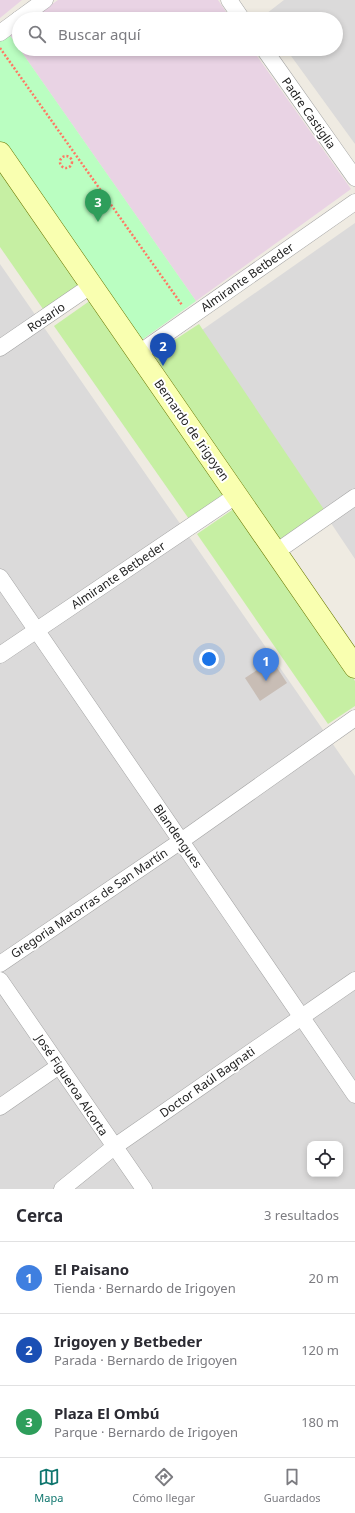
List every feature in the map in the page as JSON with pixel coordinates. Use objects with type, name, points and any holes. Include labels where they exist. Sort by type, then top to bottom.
[{"type":"street","points":[[29,12],[45,0]]},
{"type":"street","points":[[229,0],[237,12]]},
{"type":"street","points":[[0,33],[12,24]]},
{"type":"street","name":"Padre Castiglia","points":[[269,56],[355,178]]},
{"type":"street","name":"Bernardo de Irigoyen","points":[[0,153],[355,667]]},
{"type":"street","name":"Almirante Betbeder","points":[[139,353],[355,202]]},
{"type":"street","name":"Rosario","points":[[0,348],[92,285]]},
{"type":"street","name":"Almirante Betbeder","points":[[0,655],[237,495]]},
{"type":"street","points":[[276,552],[355,497]]},
{"type":"street","name":"Blandengues","points":[[0,577],[355,1095]]},
{"type":"street","name":"Gregoria Matorras de San Martín","points":[[0,964],[181,841],[355,718]]},
{"type":"street","name":"José Figueroa Alcorta","points":[[0,980],[144,1189]]},
{"type":"street","name":"Doctor Raúl Bagnati","points":[[62,1189],[114,1147],[355,980]]},
{"type":"street","points":[[0,1107],[59,1066]]},
{"type":"path","points":[[0,48],[190,317]]},
{"type":"path","points":[[71,159],[76,156]]},
{"type":"path","points":[[62,157],[68,157],[71,159],[72,163],[69,168],[63,168],[60,165],[59,161],[62,157]]},
{"type":"shaded area","points":[[0,0],[22,0],[0,18]]},
{"type":"shaded area","points":[[58,0],[218,0],[226,12],[41,12]]},
{"type":"shaded area","points":[[284,0],[355,0],[355,144],[291,56],[343,56],[343,12],[268,12]]},
{"type":"shaded area","points":[[25,56],[257,56],[351,189],[196,301]]},
{"type":"shaded area","points":[[355,223],[355,559],[202,330]]},
{"type":"shaded area","points":[[0,264],[355,776],[355,1189],[0,1189]]},
{"type":"green space","points":[[9,34],[12,38],[12,56],[24,56],[196,301],[139,342],[0,144],[0,41]]},
{"type":"green space","points":[[0,166],[81,284],[43,309],[0,247]]},
{"type":"green space","points":[[91,300],[227,493],[189,519],[54,326]]},
{"type":"green space","points":[[199,324],[325,511],[279,542],[153,354]]},
{"type":"green space","points":[[235,508],[355,681],[355,706],[328,724],[197,534]]},
{"type":"building","points":[[272,660],[287,683],[260,701],[245,678]]},
{"type":"place","name":"Plaza El Ombú","points":[[98,222]]},
{"type":"place","name":"Irigoyen y Betbeder","points":[[163,366]]},
{"type":"place","name":"El Paisano","points":[[266,681]]}]
